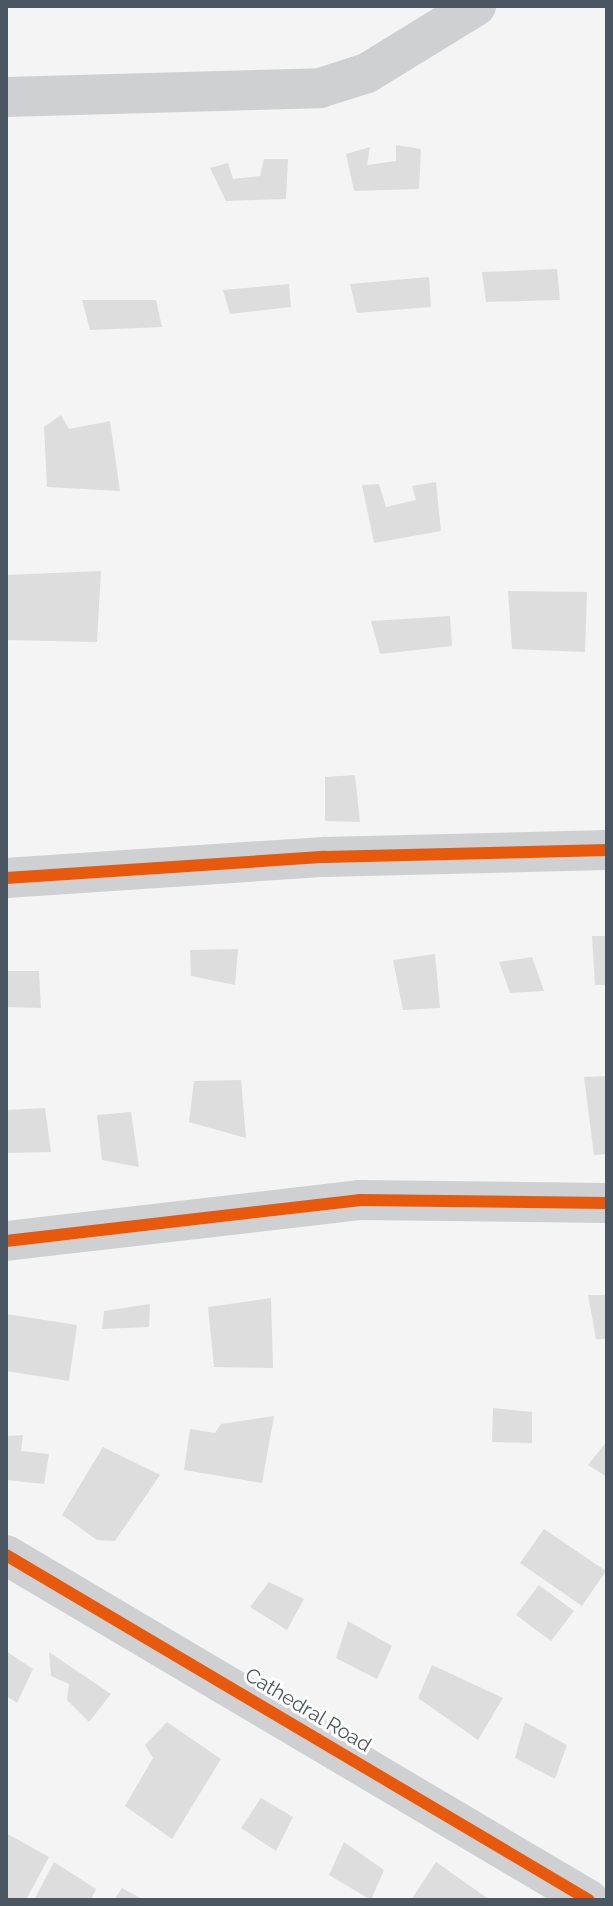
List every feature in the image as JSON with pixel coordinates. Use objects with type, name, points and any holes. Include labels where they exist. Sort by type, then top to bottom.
[{"type":"street","points":[[6,97],[320,88],[379,67],[476,6]]},
{"type":"street","points":[[6,878],[324,857],[607,850]]},
{"type":"street","points":[[6,1241],[359,1200],[607,1203]]},
{"type":"street","name":"Cathedral Road","points":[[6,1555],[589,1900]]},
{"type":"building","points":[[396,145],[421,149],[419,189],[354,191],[346,154],[370,147],[367,165],[396,161]]},
{"type":"building","points":[[264,159],[288,159],[286,199],[226,201],[210,168],[228,163],[233,179],[260,176]]},
{"type":"building","points":[[557,269],[560,300],[486,302],[482,272]]},
{"type":"building","points":[[429,277],[431,307],[357,313],[350,284]]},
{"type":"building","points":[[289,284],[291,307],[230,314],[223,290]]},
{"type":"building","points":[[82,300],[156,300],[162,327],[90,330]]},
{"type":"building","points":[[61,415],[69,429],[110,421],[120,491],[47,487],[44,427]]},
{"type":"building","points":[[436,482],[441,531],[374,543],[362,485],[379,484],[386,507],[416,500],[412,486]]},
{"type":"building","points":[[101,571],[97,642],[6,640],[6,575]]},
{"type":"building","points":[[508,591],[587,592],[585,652],[512,649]]},
{"type":"building","points":[[450,616],[452,646],[380,654],[371,621]]},
{"type":"building","points":[[355,775],[360,822],[325,821],[325,777]]},
{"type":"building","points":[[592,936],[607,936],[607,985],[595,985]]},
{"type":"building","points":[[238,949],[235,985],[191,976],[190,950]]},
{"type":"building","points":[[435,954],[440,1008],[403,1010],[393,960]]},
{"type":"building","points":[[532,957],[544,991],[510,993],[499,962]]},
{"type":"building","points":[[6,971],[39,971],[41,1008],[6,1007]]},
{"type":"building","points":[[607,1076],[607,1154],[594,1155],[584,1077]]},
{"type":"building","points":[[241,1080],[246,1138],[189,1122],[194,1081]]},
{"type":"building","points":[[45,1108],[51,1152],[6,1153],[6,1110]]},
{"type":"building","points":[[131,1112],[139,1167],[102,1160],[97,1115]]},
{"type":"building","points":[[588,1295],[607,1295],[607,1339],[596,1339]]},
{"type":"building","points":[[271,1298],[273,1368],[214,1367],[208,1307]]},
{"type":"building","points":[[150,1304],[149,1327],[102,1329],[104,1311]]},
{"type":"building","points":[[6,1314],[77,1325],[69,1381],[6,1371]]},
{"type":"building","points":[[493,1408],[532,1412],[532,1443],[492,1442]]},
{"type":"building","points":[[274,1416],[262,1483],[184,1470],[190,1429],[215,1433],[221,1424]]},
{"type":"building","points":[[23,1435],[21,1451],[49,1454],[44,1484],[6,1480],[6,1436]]},
{"type":"building","points":[[607,1441],[607,1477],[588,1465]]},
{"type":"building","points":[[103,1447],[160,1475],[115,1541],[97,1540],[62,1515]]},
{"type":"building","points":[[544,1529],[606,1571],[582,1606],[520,1563]]},
{"type":"building","points":[[269,1582],[304,1599],[287,1630],[250,1607]]},
{"type":"building","points":[[539,1585],[574,1611],[551,1641],[516,1615]]},
{"type":"building","points":[[348,1621],[392,1646],[377,1679],[336,1658]]},
{"type":"building","points":[[6,1651],[33,1669],[17,1703],[6,1696]]},
{"type":"building","points":[[49,1652],[111,1694],[89,1722],[67,1700],[69,1684],[51,1676]]},
{"type":"building","points":[[432,1665],[503,1698],[478,1740],[418,1698]]},
{"type":"building","points":[[167,1722],[221,1759],[172,1839],[125,1806],[153,1758],[145,1745]]},
{"type":"building","points":[[525,1722],[567,1745],[555,1779],[515,1758]]},
{"type":"building","points":[[261,1798],[293,1817],[276,1851],[241,1828]]},
{"type":"building","points":[[6,1833],[49,1857],[26,1900],[6,1900]]},
{"type":"building","points":[[344,1842],[384,1870],[371,1900],[329,1875]]},
{"type":"building","points":[[54,1862],[96,1889],[91,1900],[34,1900]]},
{"type":"building","points":[[436,1862],[490,1900],[411,1900]]},
{"type":"building","points":[[122,1888],[144,1900],[114,1900]]},
{"type":"cycle path","points":[[6,878],[324,857],[607,850]]},
{"type":"cycle path","points":[[6,1241],[359,1200],[607,1203]]},
{"type":"cycle path","points":[[6,1555],[589,1900]]}]
